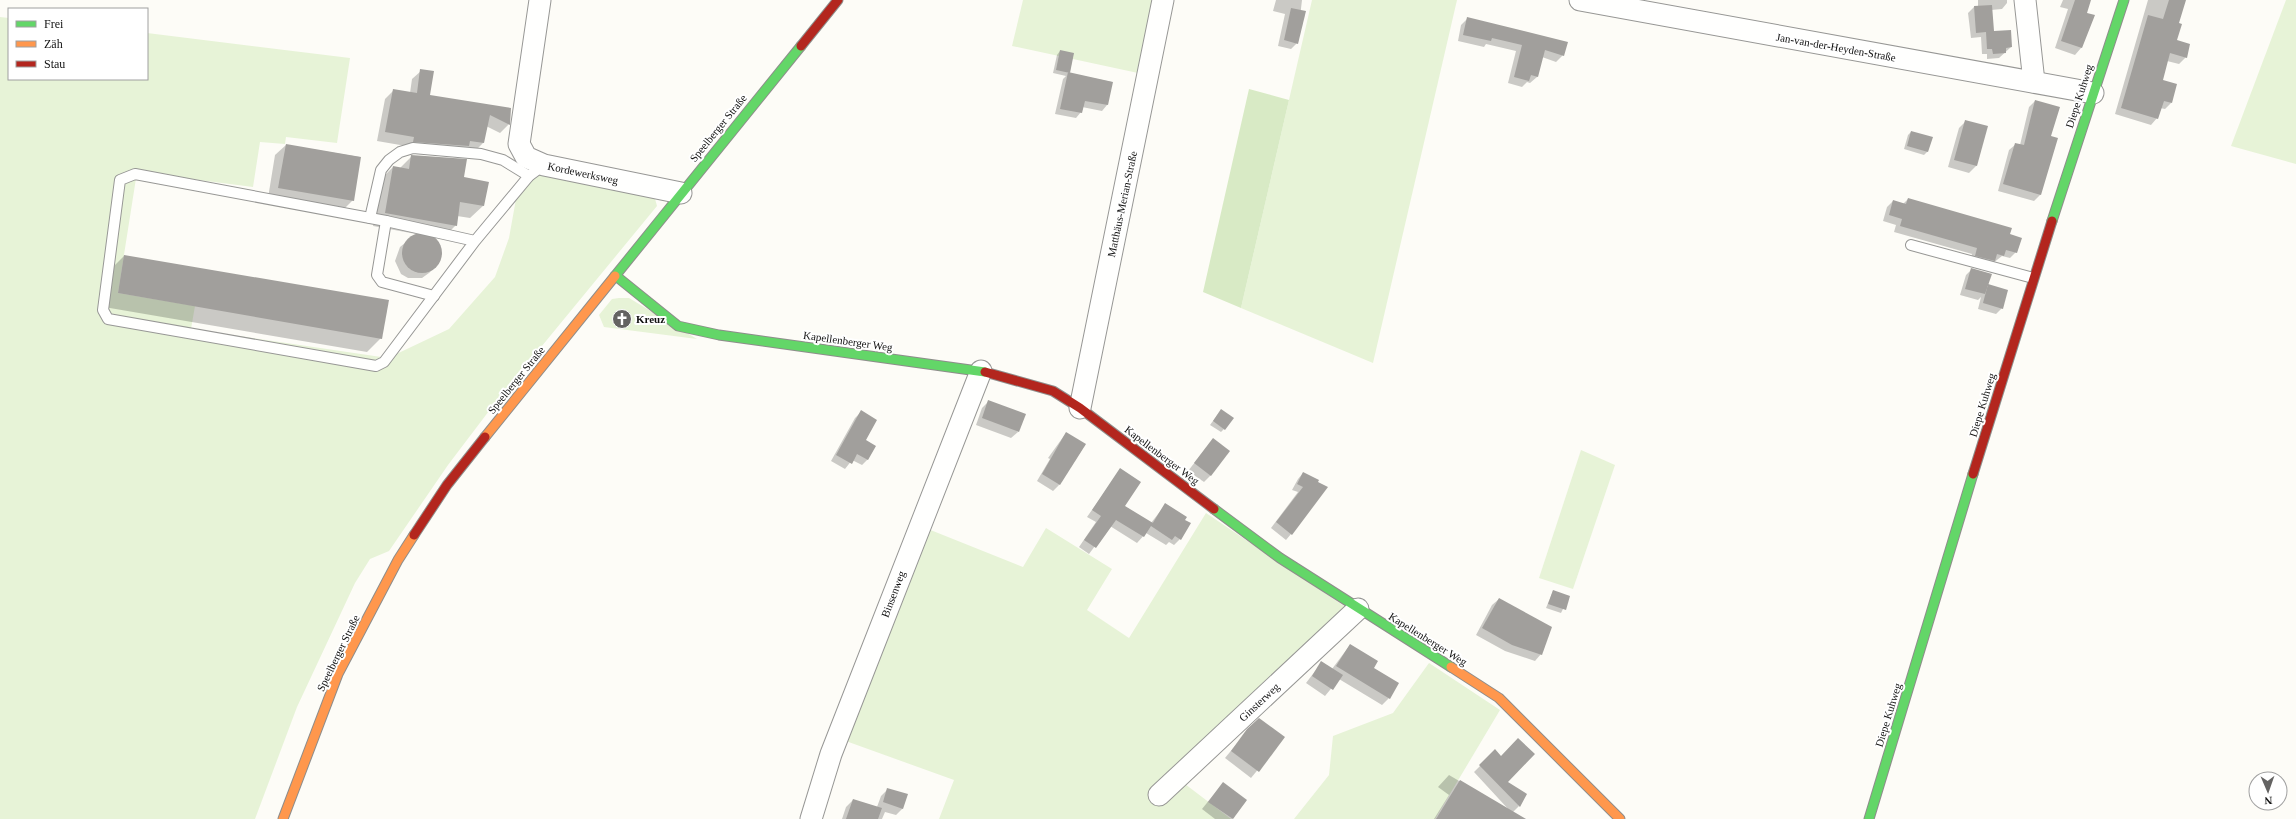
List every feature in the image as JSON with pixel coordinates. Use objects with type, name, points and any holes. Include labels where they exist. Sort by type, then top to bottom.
[{"type":"street","name":"Kordewerksweg","points":[[540,0],[519,144],[536,171],[681,193]]},
{"type":"street","name":"Speelberger Straße","points":[[283,819],[338,674],[398,560],[447,485],[838,0]]},
{"type":"street","name":"Matthäus-Merian-Straße","points":[[1080,408],[1163,0]]},
{"type":"street","name":"Jan-van-der-Heyden-Straße","points":[[1580,0],[2092,93]]},
{"type":"street","points":[[2025,0],[2034,82]]},
{"type":"street","name":"Diepe Kuhweg","points":[[1869,819],[2034,278],[2092,93],[2124,0]]},
{"type":"street","name":"Kapellenberger Weg","points":[[616,276],[678,326],[719,335],[981,371],[1053,391],[1080,408],[1280,558],[1500,698],[1620,819]]},
{"type":"street","name":"Binsenweg","points":[[811,819],[831,754],[981,371]]},
{"type":"street","name":"Ginsterweg","points":[[1159,795],[1358,609]]},
{"type":"lane","points":[[370,218],[381,170],[388,160],[400,152],[413,148],[481,154],[536,171],[475,241],[384,362],[376,366],[108,320],[103,310],[120,180],[135,174],[370,218],[386,220],[475,241]]},
{"type":"lane","points":[[386,220],[377,274],[382,282],[434,296]]},
{"type":"lane","points":[[1911,245],[2034,278]]},
{"type":"green space","points":[[1023,0],[1152,0],[1138,73],[1012,46]]},
{"type":"green space","points":[[1312,0],[1457,0],[1373,363],[1241,308]]},
{"type":"green space","points":[[2286,0],[2296,0],[2296,164],[2231,146]]},
{"type":"green space","points":[[0,17],[8,18],[8,80],[148,80],[148,33],[350,58],[337,143],[286,137],[285,144],[260,142],[253,187],[137,172],[118,293],[195,306],[191,329],[388,358],[449,329],[495,277],[509,238],[521,171],[654,195],[657,206],[495,403],[448,465],[389,551],[370,559],[355,583],[297,707],[255,819],[0,819]]},
{"type":"green space","points":[[1249,89],[1289,100],[1241,308],[1203,292]]},
{"type":"green space","points":[[629,298],[697,339],[604,327],[599,315],[612,299]]},
{"type":"green space","points":[[1581,450],[1615,465],[1573,589],[1539,578]]},
{"type":"green space","points":[[1206,513],[1344,606],[1345,615],[1181,781],[1231,819],[939,819],[954,780],[843,740],[928,529],[1023,567],[1046,528],[1112,569],[1087,610],[1129,638]]},
{"type":"green space","points":[[1429,663],[1500,710],[1435,819],[1294,819],[1329,775],[1333,736],[1393,713]]},
{"type":"building","points":[[2075,0],[2091,0],[2087,13],[2095,15],[2082,48],[2061,41]]},
{"type":"building","points":[[2169,0],[2186,0],[2179,23],[2182,24],[2177,40],[2190,44],[2187,58],[2170,53],[2163,80],[2177,84],[2172,103],[2164,101],[2158,119],[2121,108],[2148,15],[2163,19]]},
{"type":"building","points":[[1992,5],[1994,31],[2011,30],[2012,47],[2006,48],[2006,53],[1993,54],[1992,49],[1987,49],[1986,32],[1976,33],[1974,6]]},
{"type":"building","points":[[1291,8],[1306,11],[1298,44],[1284,40]]},
{"type":"building","points":[[1467,17],[1568,42],[1564,56],[1545,50],[1538,77],[1531,75],[1529,81],[1514,77],[1522,45],[1492,38],[1491,41],[1463,35]]},
{"type":"building","points":[[1060,50],[1074,53],[1070,73],[1056,70]]},
{"type":"building","points":[[420,69],[434,71],[430,95],[511,108],[510,125],[490,115],[484,143],[470,141],[469,146],[413,142],[414,137],[385,132],[393,89],[417,93]]},
{"type":"building","points":[[1068,72],[1113,82],[1108,105],[1085,101],[1082,113],[1060,109]]},
{"type":"building","points":[[2035,100],[2060,107],[2051,136],[2058,138],[2041,195],[2003,184],[2015,143],[2024,145]]},
{"type":"building","points":[[1965,120],[1988,126],[1977,166],[1954,160]]},
{"type":"building","points":[[1911,131],[1933,137],[1928,152],[1907,146]]},
{"type":"building","points":[[286,144],[361,157],[354,201],[278,188]]},
{"type":"building","points":[[411,155],[467,159],[464,177],[489,182],[484,206],[460,202],[457,226],[385,213],[393,166],[409,169]]},
{"type":"building","points":[[1908,198],[2012,228],[2010,234],[2022,238],[2017,253],[2006,250],[2004,256],[1997,254],[1995,261],[1975,256],[1977,248],[1900,226],[1902,219],[1889,215],[1893,200],[1906,204]]},
{"type":"building","points":[[422,233],[430,235],[436,239],[440,245],[442,253],[440,261],[436,267],[430,271],[422,273],[414,271],[408,267],[404,261],[402,253],[404,245],[408,239],[414,235]]},
{"type":"building","points":[[124,255],[389,300],[382,339],[118,293]]},
{"type":"building","points":[[1971,268],[1992,274],[1985,294],[1965,289]]},
{"type":"building","points":[[1988,284],[2008,290],[2003,309],[1983,303]]},
{"type":"building","points":[[988,400],[1026,414],[1019,432],[982,418]]},
{"type":"building","points":[[1221,409],[1234,418],[1225,430],[1213,421]]},
{"type":"building","points":[[861,410],[877,420],[866,440],[876,446],[868,460],[857,454],[852,464],[836,455]]},
{"type":"building","points":[[1066,432],[1086,444],[1060,485],[1042,474]]},
{"type":"building","points":[[1213,438],[1230,451],[1211,476],[1194,463]]},
{"type":"building","points":[[1120,468],[1141,482],[1125,506],[1153,523],[1165,503],[1187,517],[1185,520],[1191,523],[1181,540],[1175,536],[1172,540],[1151,526],[1144,537],[1116,520],[1096,548],[1084,540],[1101,516],[1092,510]]},
{"type":"building","points":[[1303,472],[1319,480],[1318,482],[1328,487],[1292,535],[1276,522],[1303,487],[1297,484]]},
{"type":"building","points":[[1553,590],[1570,596],[1566,610],[1548,604]]},
{"type":"building","points":[[1499,598],[1552,627],[1542,655],[1512,645],[1482,628]]},
{"type":"building","points":[[1350,644],[1378,661],[1374,668],[1399,683],[1390,699],[1336,666]]},
{"type":"building","points":[[1321,661],[1343,675],[1333,690],[1312,676]]},
{"type":"building","points":[[1259,718],[1285,737],[1259,772],[1231,751],[1247,729]]},
{"type":"building","points":[[1518,738],[1535,754],[1508,782],[1527,794],[1520,807],[1479,765],[1495,749],[1501,756]]},
{"type":"building","points":[[1460,780],[1526,819],[1436,819]]},
{"type":"building","points":[[1223,782],[1247,800],[1233,819],[1208,802]]},
{"type":"building","points":[[887,788],[908,794],[903,809],[883,802]]},
{"type":"building","points":[[853,799],[882,808],[878,819],[846,819]]},
{"type":"traffic: fast","points":[[2052,221],[2124,0]]},
{"type":"traffic: fast","points":[[615,276],[801,46]]},
{"type":"traffic: fast","points":[[616,276],[678,326],[719,335],[985,372]]},
{"type":"traffic: fast","points":[[1869,819],[1973,474]]},
{"type":"traffic: fast","points":[[1214,509],[1280,558],[1451,667]]},
{"type":"traffic: slow","points":[[485,437],[615,276]]},
{"type":"traffic: slow","points":[[283,819],[338,674],[398,560],[414,535]]},
{"type":"traffic: slow","points":[[1451,667],[1499,698],[1620,819]]},
{"type":"traffic: jam","points":[[801,46],[838,0]]},
{"type":"traffic: jam","points":[[1973,474],[2052,221]]},
{"type":"traffic: jam","points":[[985,372],[1053,391],[1080,408],[1214,509]]},
{"type":"traffic: jam","points":[[414,535],[447,485],[485,437]]},
{"type":"place","name":"Kreuz","points":[[622,319]]}]
